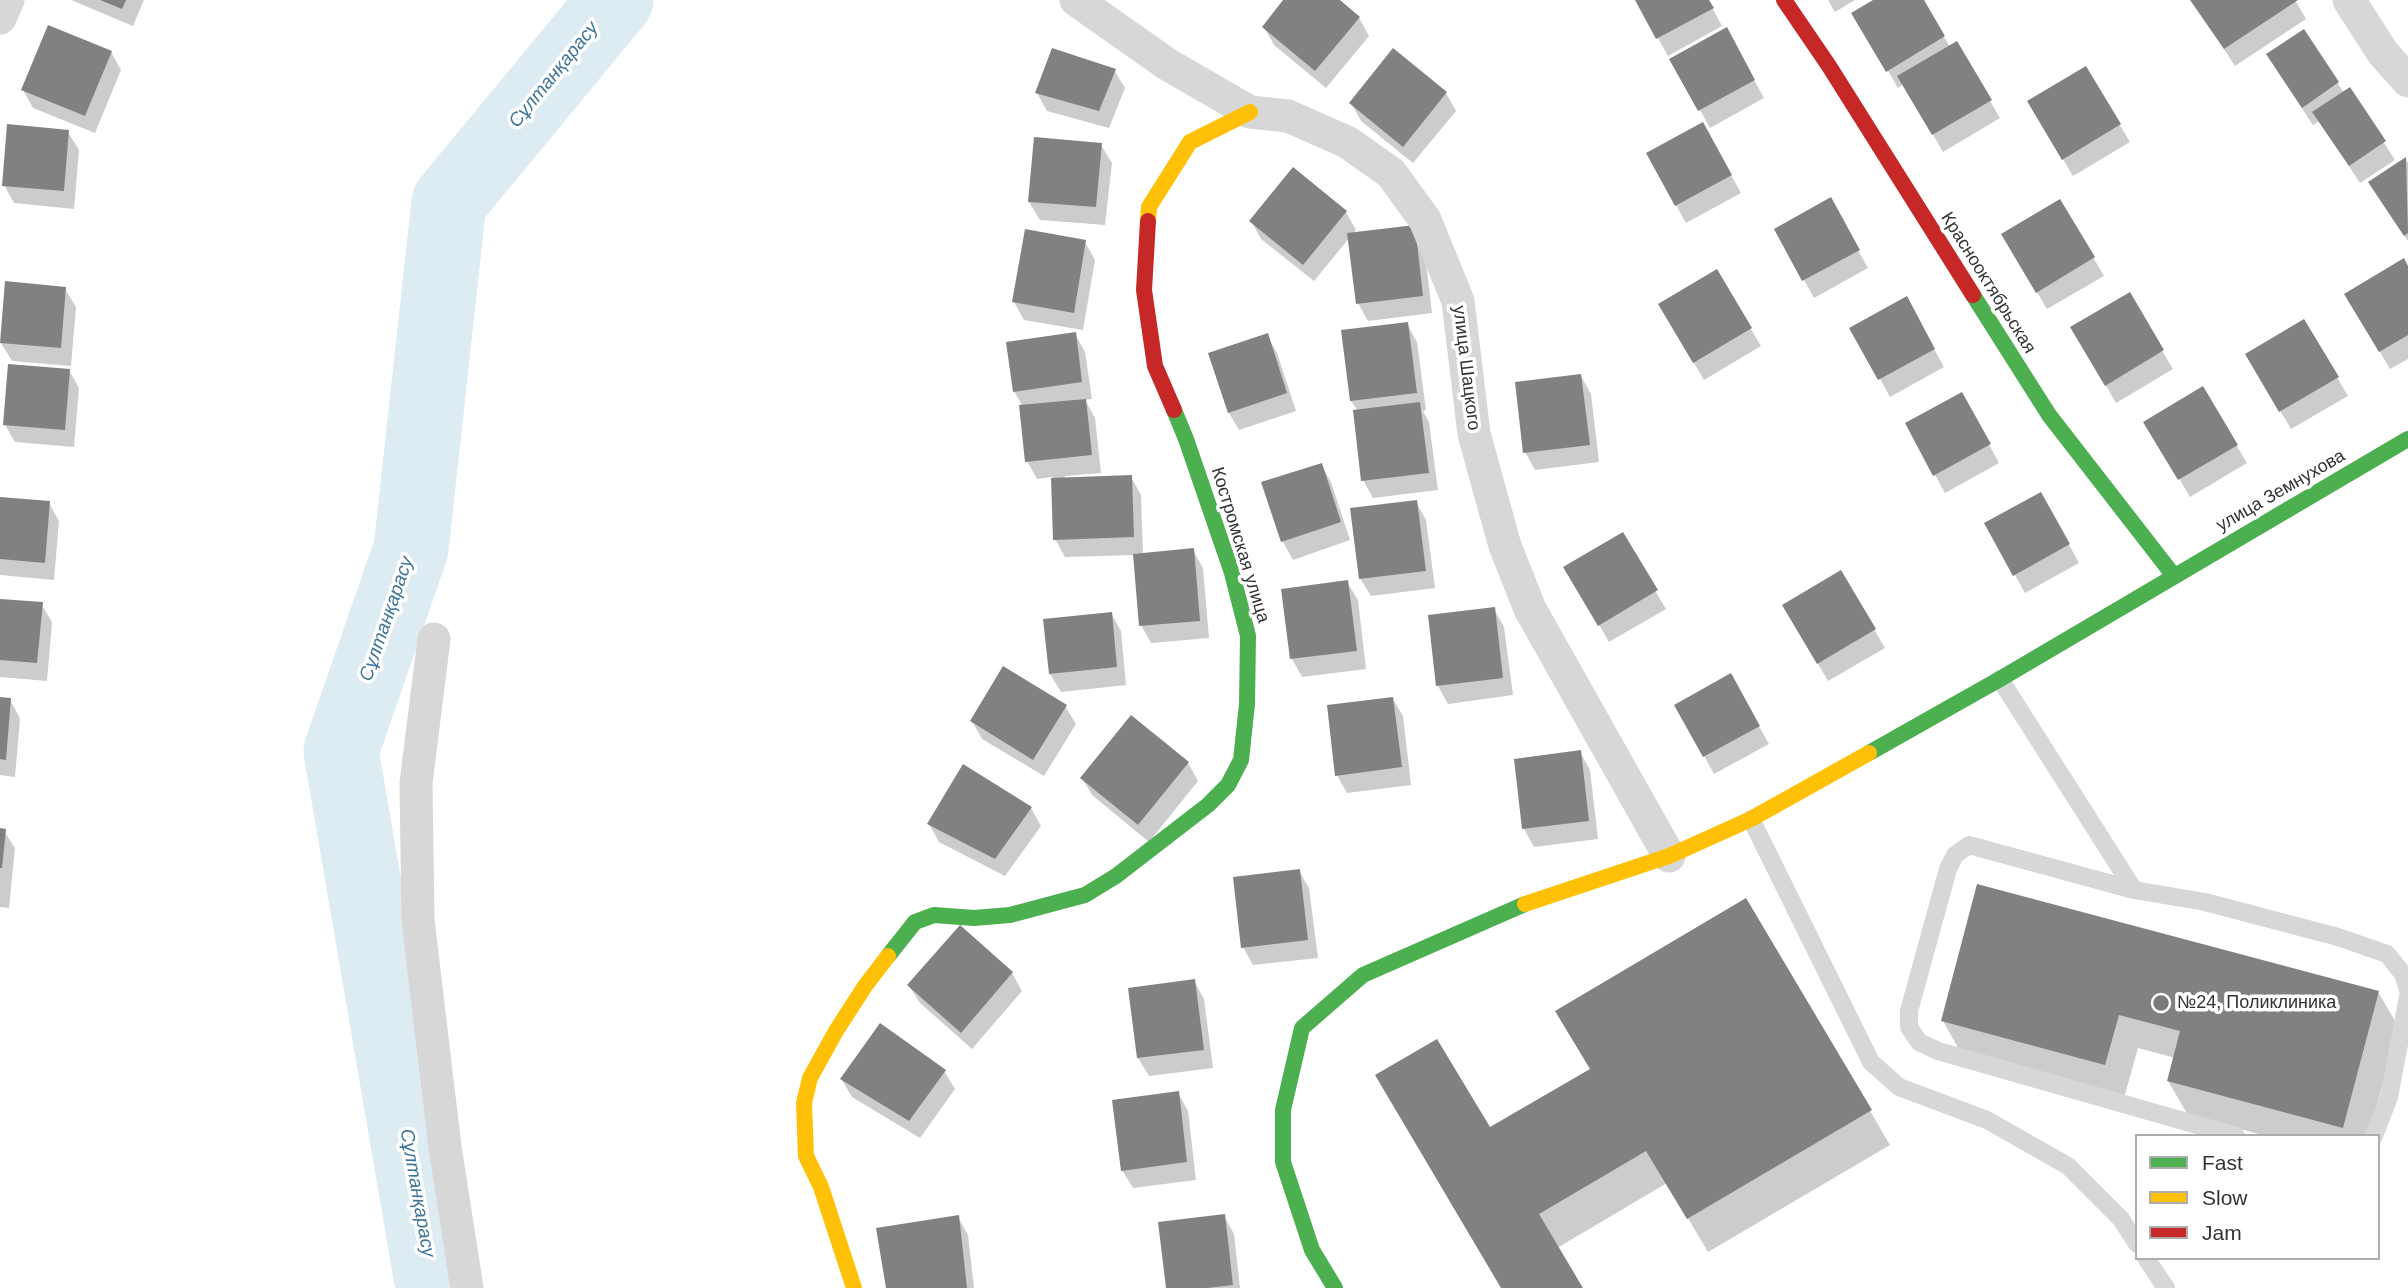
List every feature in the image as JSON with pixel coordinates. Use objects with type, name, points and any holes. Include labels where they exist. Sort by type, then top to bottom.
[{"type":"street","points":[[0,18],[8,0]]},
{"type":"street","name":"улица Шацкого","points":[[1076,0],[1167,64],[1250,112],[1288,116],[1347,142],[1391,173],[1425,220],[1458,301],[1474,434],[1505,546],[1530,609],[1669,856]]},
{"type":"street","name":"Краснооктябрьская","points":[[1784,0],[1829,66],[2049,415],[2174,576]]},
{"type":"street","points":[[2349,0],[2384,53],[2408,81]]},
{"type":"street","name":"Костромская улица","points":[[854,1288],[821,1187],[806,1156],[804,1103],[810,1078],[823,1054],[873,977],[915,922],[934,915],[974,918],[1010,915],[1086,895],[1116,876],[1208,804],[1228,785],[1241,760],[1247,704],[1248,636],[1232,573],[1186,439],[1155,366],[1144,290],[1149,207],[1190,142],[1250,112]]},
{"type":"street","name":"улица Земнухова","points":[[1335,1288],[1312,1250],[1283,1162],[1283,1110],[1302,1028],[1363,975],[1516,907],[1669,856],[1751,818],[2000,679],[2408,439]]},
{"type":"street","points":[[434,639],[416,783],[418,920],[445,1147],[467,1288]]},
{"type":"lane","points":[[2000,679],[2134,890]]},
{"type":"lane","points":[[1751,818],[1871,1062],[1899,1087],[1987,1120],[2068,1166],[2121,1219],[2135,1241]]},
{"type":"lane","points":[[2229,1134],[1938,1051],[1919,1042],[1909,1027],[1909,1011],[1948,869],[1955,855],[1969,845],[2134,890],[2204,902],[2338,937],[2387,954],[2403,974],[2408,990]]},
{"type":"lane","points":[[2375,1134],[2389,1097],[2408,997]]},
{"type":"lane","points":[[2148,1260],[2166,1288]]},
{"type":"building","points":[[100,0],[126,0],[122,9]]},
{"type":"building","points":[[1283,0],[1340,0],[1360,17],[1315,71],[1262,27]]},
{"type":"building","points":[[1635,0],[1709,0],[1714,8],[1656,39]]},
{"type":"building","points":[[1873,0],[1924,0],[1945,36],[1886,72],[1851,13]]},
{"type":"building","points":[[2190,0],[2298,0],[2224,49]]},
{"type":"building","points":[[48,25],[112,51],[85,116],[21,90]]},
{"type":"building","points":[[1727,27],[1755,80],[1698,111],[1669,59]]},
{"type":"building","points":[[2304,29],[2339,82],[2302,108],[2266,54]]},
{"type":"building","points":[[1957,41],[1992,100],[1932,135],[1897,76]]},
{"type":"building","points":[[1052,48],[1116,69],[1099,111],[1035,93]]},
{"type":"building","points":[[1393,48],[1447,92],[1403,147],[1349,103]]},
{"type":"building","points":[[2086,66],[2121,124],[2062,160],[2027,101]]},
{"type":"building","points":[[2350,87],[2386,141],[2349,166],[2312,112]]},
{"type":"building","points":[[1703,122],[1732,175],[1675,206],[1646,153]]},
{"type":"building","points":[[7,124],[69,130],[64,191],[2,186]]},
{"type":"building","points":[[1034,137],[1102,143],[1096,207],[1028,202]]},
{"type":"building","points":[[2406,157],[2408,233],[2404,236],[2368,182]]},
{"type":"building","points":[[1293,167],[1347,211],[1303,265],[1249,221]]},
{"type":"building","points":[[1831,197],[1860,250],[1802,281],[1774,229]]},
{"type":"building","points":[[2060,199],[2095,257],[2036,293],[2001,234]]},
{"type":"building","points":[[1415,225],[1423,296],[1356,304],[1347,233]]},
{"type":"building","points":[[1025,229],[1086,240],[1074,313],[1012,302]]},
{"type":"building","points":[[2404,258],[2408,266],[2408,335],[2379,352],[2344,294]]},
{"type":"building","points":[[1717,269],[1752,328],[1693,363],[1658,304]]},
{"type":"building","points":[[5,281],[66,287],[61,348],[0,343]]},
{"type":"building","points":[[2130,292],[2164,350],[2105,386],[2070,327]]},
{"type":"building","points":[[1907,296],[1935,349],[1878,380],[1849,328]]},
{"type":"building","points":[[2304,319],[2339,377],[2279,412],[2245,354]]},
{"type":"building","points":[[1408,322],[1417,393],[1350,401],[1341,330]]},
{"type":"building","points":[[1076,332],[1082,382],[1013,392],[1006,342]]},
{"type":"building","points":[[1268,333],[1287,393],[1228,413],[1208,353]]},
{"type":"building","points":[[8,364],[70,369],[65,430],[3,425]]},
{"type":"building","points":[[1581,374],[1590,445],[1523,453],[1515,382]]},
{"type":"building","points":[[2203,386],[2238,445],[2178,480],[2143,422]]},
{"type":"building","points":[[1962,392],[1991,444],[1933,476],[1905,423]]},
{"type":"building","points":[[1086,399],[1092,455],[1025,462],[1019,405]]},
{"type":"building","points":[[1420,402],[1429,473],[1361,481],[1353,410]]},
{"type":"building","points":[[1322,463],[1341,522],[1281,542],[1261,482]]},
{"type":"building","points":[[1132,475],[1134,537],[1053,540],[1051,478]]},
{"type":"building","points":[[2041,492],[2070,544],[2013,576],[1984,523]]},
{"type":"building","points":[[0,497],[50,501],[45,563],[0,559]]},
{"type":"building","points":[[1417,500],[1426,571],[1359,579],[1350,508]]},
{"type":"building","points":[[1623,532],[1658,590],[1598,626],[1563,567]]},
{"type":"building","points":[[1194,548],[1200,621],[1139,626],[1133,554]]},
{"type":"building","points":[[1841,570],[1876,629],[1817,664],[1782,605]]},
{"type":"building","points":[[1348,580],[1357,651],[1290,659],[1281,589]]},
{"type":"building","points":[[0,599],[43,602],[37,663],[0,660]]},
{"type":"building","points":[[1495,607],[1503,678],[1436,686],[1428,615]]},
{"type":"building","points":[[1112,612],[1117,667],[1049,674],[1043,619]]},
{"type":"building","points":[[1003,666],[1067,705],[1033,760],[970,721]]},
{"type":"building","points":[[1731,673],[1760,726],[1703,757],[1674,705]]},
{"type":"building","points":[[0,697],[11,698],[6,760],[0,759]]},
{"type":"building","points":[[1393,697],[1402,767],[1335,776],[1327,705]]},
{"type":"building","points":[[1131,715],[1189,762],[1138,825],[1080,778]]},
{"type":"building","points":[[1581,750],[1589,821],[1522,829],[1514,759]]},
{"type":"building","points":[[963,764],[1032,807],[995,859],[927,824]]},
{"type":"building","points":[[0,828],[6,829],[2,868],[0,868]]},
{"type":"building","points":[[1300,869],[1308,940],[1241,948],[1233,877]]},
{"type":"building","name":"№24, Поликлиника","points":[[1977,884],[2379,991],[2343,1128],[2167,1081],[2180,1031],[2119,1015],[2105,1065],[1941,1021]]},
{"type":"building","points":[[1746,898],[1872,1110],[1687,1219],[1646,1151],[1539,1214],[1583,1288],[1501,1288],[1375,1075],[1437,1039],[1490,1127],[1590,1069],[1555,1011]]},
{"type":"building","points":[[960,925],[1013,972],[961,1033],[907,985]]},
{"type":"building","points":[[1195,979],[1204,1050],[1137,1058],[1128,988]]},
{"type":"building","points":[[880,1023],[946,1070],[909,1121],[840,1079]]},
{"type":"building","points":[[1179,1091],[1187,1162],[1121,1171],[1112,1100]]},
{"type":"building","points":[[1225,1214],[1233,1285],[1166,1288],[1158,1222]]},
{"type":"building","points":[[959,1215],[967,1288],[886,1288],[876,1228]]},
{"type":"waterway","name":"Сұлтанқарасу","points":[[433,1288],[341,751],[411,549],[449,202],[616,0]]},
{"type":"traffic: fast","points":[[1973,295],[2049,415],[2174,576]]},
{"type":"traffic: fast","points":[[888,956],[915,922],[934,915],[974,918],[1010,915],[1085,895],[1116,876],[1208,805],[1228,785],[1241,760],[1247,704],[1248,636],[1232,573],[1174,410]]},
{"type":"traffic: fast","points":[[1869,753],[2408,439]]},
{"type":"traffic: fast","points":[[1335,1288],[1312,1250],[1283,1162],[1283,1110],[1302,1028],[1363,975],[1525,904]]},
{"type":"traffic: slow","points":[[1148,221],[1149,207],[1190,142],[1250,112]]},
{"type":"traffic: slow","points":[[1525,904],[1669,856],[1751,819],[1869,753]]},
{"type":"traffic: slow","points":[[854,1288],[821,1187],[806,1156],[804,1103],[810,1078],[836,1031],[888,956]]},
{"type":"traffic: jam","points":[[1784,0],[1829,66],[1973,295]]},
{"type":"traffic: jam","points":[[1148,221],[1144,290],[1155,366],[1174,410]]},
{"type":"place","name":"№24, Поликлиника","points":[[2161,1003]]}]
